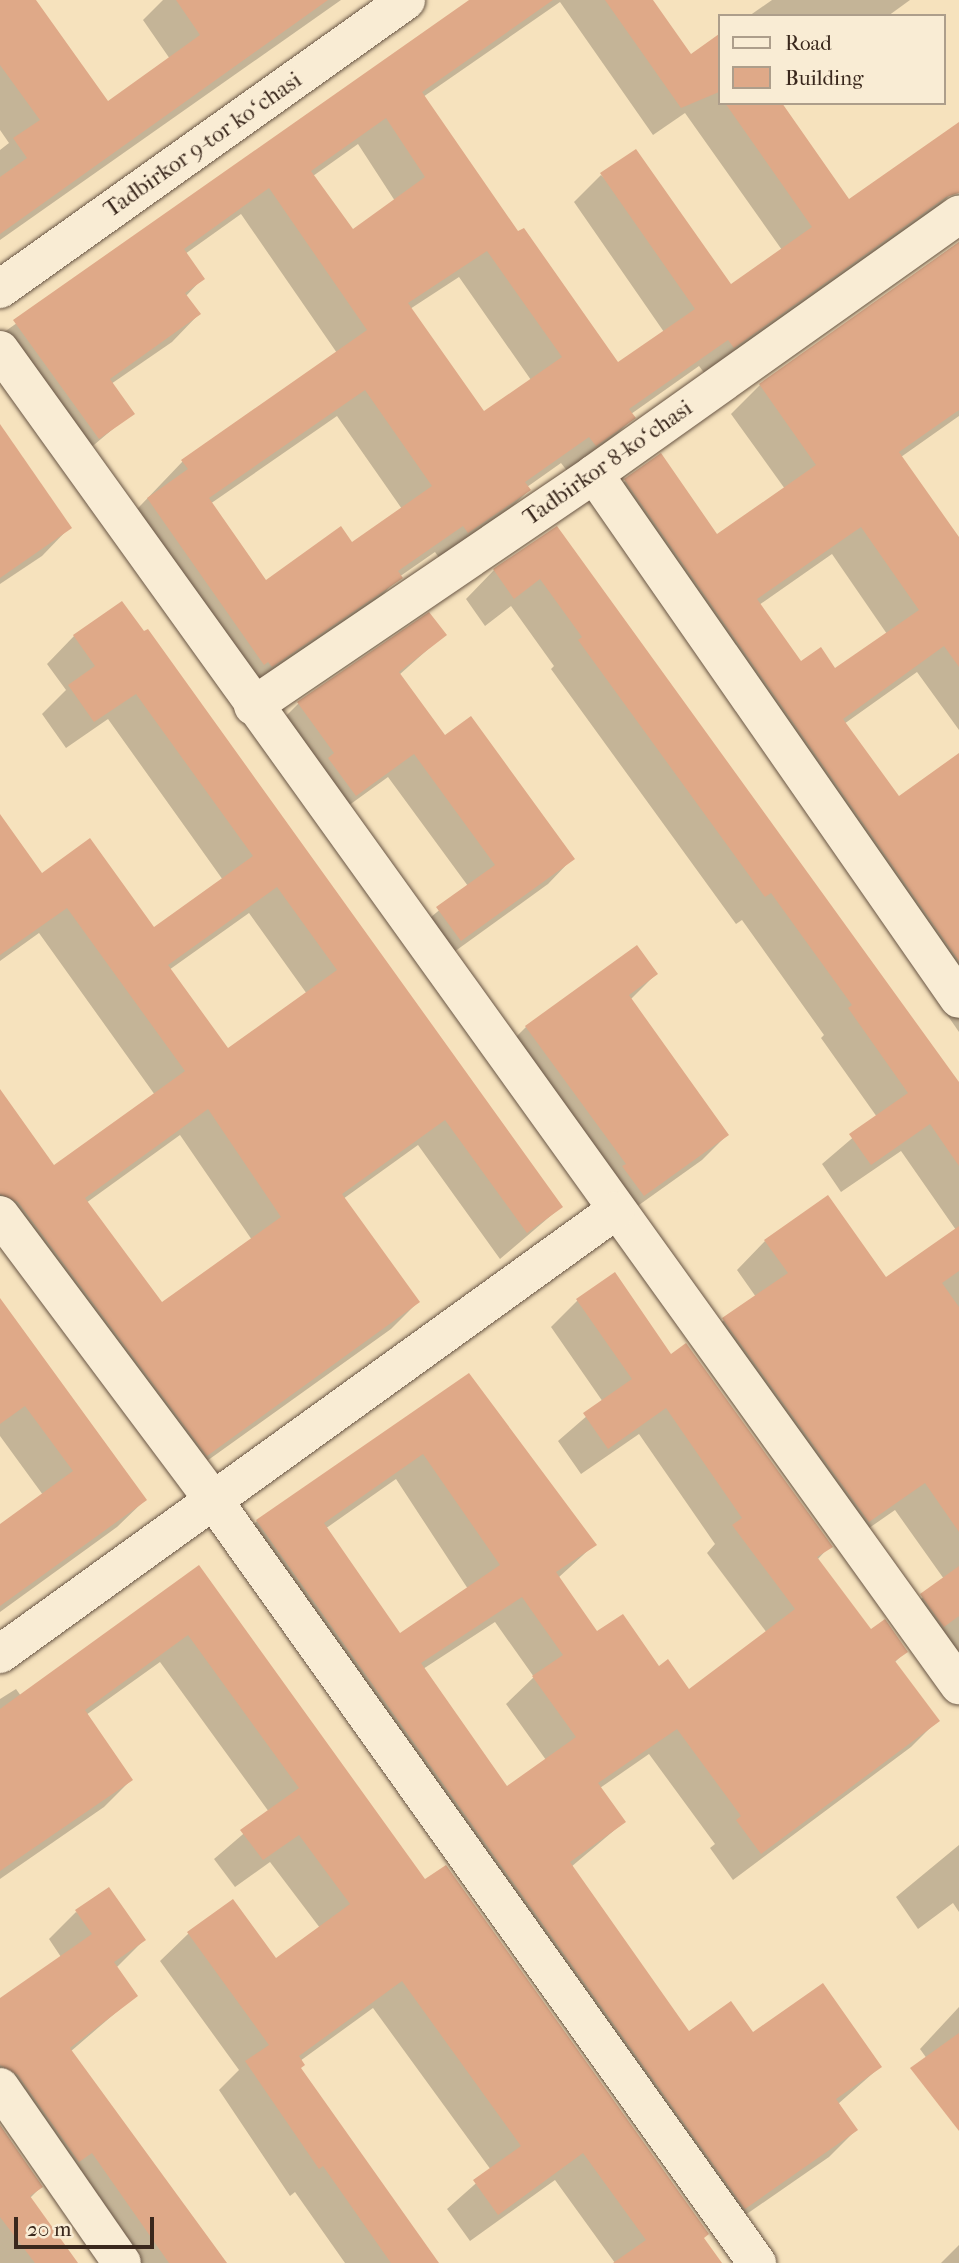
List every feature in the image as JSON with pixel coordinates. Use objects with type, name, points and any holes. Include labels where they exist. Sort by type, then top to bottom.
[{"type":"street","name":"Tadbirkor 9-tor koʻchasi","points":[[0,289],[406,0]]},
{"type":"street","name":"Tadbirkor 8-koʻchasi","points":[[253,706],[594,474],[959,215]]},
{"type":"street","points":[[0,350],[615,1210],[959,1685]]},
{"type":"street","points":[[594,474],[959,999]]},
{"type":"street","points":[[0,1654],[615,1210]]},
{"type":"street","points":[[0,1215],[214,1501],[757,2263]]},
{"type":"street","points":[[0,2087],[122,2263]]},
{"type":"building","points":[[0,0],[36,0],[108,101],[200,35],[176,0],[328,0],[0,234],[0,177],[27,158],[13,138],[40,120],[0,65]]},
{"type":"building","points":[[469,0],[553,0],[422,92],[518,231],[524,228],[618,362],[695,309],[600,173],[636,149],[731,284],[812,227],[726,105],[783,105],[849,199],[959,122],[959,193],[946,197],[734,348],[728,340],[629,409],[636,418],[596,446],[589,437],[525,482],[531,490],[468,533],[463,526],[398,571],[403,578],[272,667],[268,662],[264,665],[147,498],[188,469],[181,460],[367,330],[269,188],[184,249],[205,279],[185,293],[201,314],[110,379],[135,414],[99,439],[13,320]],"holes":[[[386,118],[425,177],[353,229],[311,171]],[[487,251],[562,357],[484,411],[408,303]],[[365,390],[432,486],[352,542],[341,526],[266,580],[209,498]]]},
{"type":"building","points":[[605,0],[653,0],[691,54],[718,35],[718,92],[681,108]]},
{"type":"building","points":[[959,242],[959,410],[899,452],[959,537],[959,667],[944,646],[843,719],[899,796],[959,753],[959,961],[624,479],[661,453],[717,534],[816,465],[759,384]],"holes":[[[861,527],[919,610],[835,668],[821,647],[801,661],[757,599]]]},
{"type":"building","points":[[0,424],[72,528],[0,578]]},
{"type":"building","points":[[557,526],[959,1082],[959,1166],[930,1124],[871,1165],[849,1134],[908,1093],[848,1008],[852,1005],[771,893],[765,897],[578,640],[582,637],[540,579],[514,599],[493,569]]},
{"type":"building","points":[[122,601],[144,631],[148,629],[563,1207],[527,1233],[445,1120],[342,1194],[420,1302],[207,1456],[18,1202],[0,1194],[0,1089],[54,1165],[185,1071],[67,908],[0,955],[0,814],[42,873],[90,838],[154,927],[253,856],[136,694],[94,722],[68,685],[95,666],[73,635]],"holes":[[[277,887],[337,970],[228,1048],[168,965]],[[208,1109],[281,1217],[162,1302],[85,1198]]]},
{"type":"building","points":[[429,612],[447,635],[399,672],[445,735],[471,716],[575,859],[461,941],[436,907],[495,865],[414,754],[356,796],[328,758],[334,753],[297,702]]},
{"type":"building","points":[[637,945],[658,974],[629,995],[729,1135],[644,1196],[622,1166],[626,1164],[525,1026]]},
{"type":"building","points":[[828,1195],[886,1277],[959,1226],[959,1271],[942,1283],[959,1307],[959,1532],[925,1483],[869,1522],[722,1318],[788,1273],[764,1240]]},
{"type":"building","points":[[615,1272],[671,1354],[686,1343],[833,1547],[817,1557],[871,1629],[885,1619],[908,1652],[895,1661],[940,1721],[761,1854],[736,1820],[741,1816],[677,1729],[598,1783],[626,1822],[570,1862],[689,2031],[731,2001],[753,2032],[823,1983],[882,2067],[836,2099],[858,2130],[745,2209],[256,1520],[469,1373],[597,1545],[556,1572],[597,1631],[623,1614],[659,1666],[668,1659],[689,1689],[795,1609],[732,1525],[742,1518],[666,1408],[608,1449],[583,1413],[632,1379],[576,1299]],"holes":[[[423,1454],[500,1565],[400,1633],[324,1523]],[[522,1597],[563,1655],[532,1676],[576,1737],[507,1786],[421,1663]]]},
{"type":"building","points":[[0,1298],[147,1500],[0,1606],[0,1524],[73,1471],[25,1406],[0,1424]]},
{"type":"building","points":[[199,1565],[425,1879],[446,1865],[709,2234],[704,2238],[722,2263],[613,2263],[646,2240],[583,2153],[498,2215],[473,2180],[521,2146],[402,1981],[299,2056],[305,2065],[301,2068],[439,2263],[391,2263],[323,2166],[319,2169],[245,2061],[269,2045],[187,1932],[233,1899],[276,1958],[350,1904],[299,1835],[263,1860],[240,1830],[299,1788],[188,1635],[85,1710],[133,1780],[0,1871],[0,1709]]},
{"type":"building","points":[[959,1566],[959,1616],[944,1627],[920,1594]]},
{"type":"building","points":[[109,1887],[146,1940],[114,1962],[138,1996],[70,2048],[227,2263],[169,2263],[92,2153],[79,2162],[18,2075],[0,2065],[0,1998],[92,1934],[75,1910]]},
{"type":"building","points":[[959,2033],[959,2131],[910,2068]]},
{"type":"building","points":[[0,2125],[43,2187],[30,2196],[78,2263],[35,2263],[0,2217]]}]
